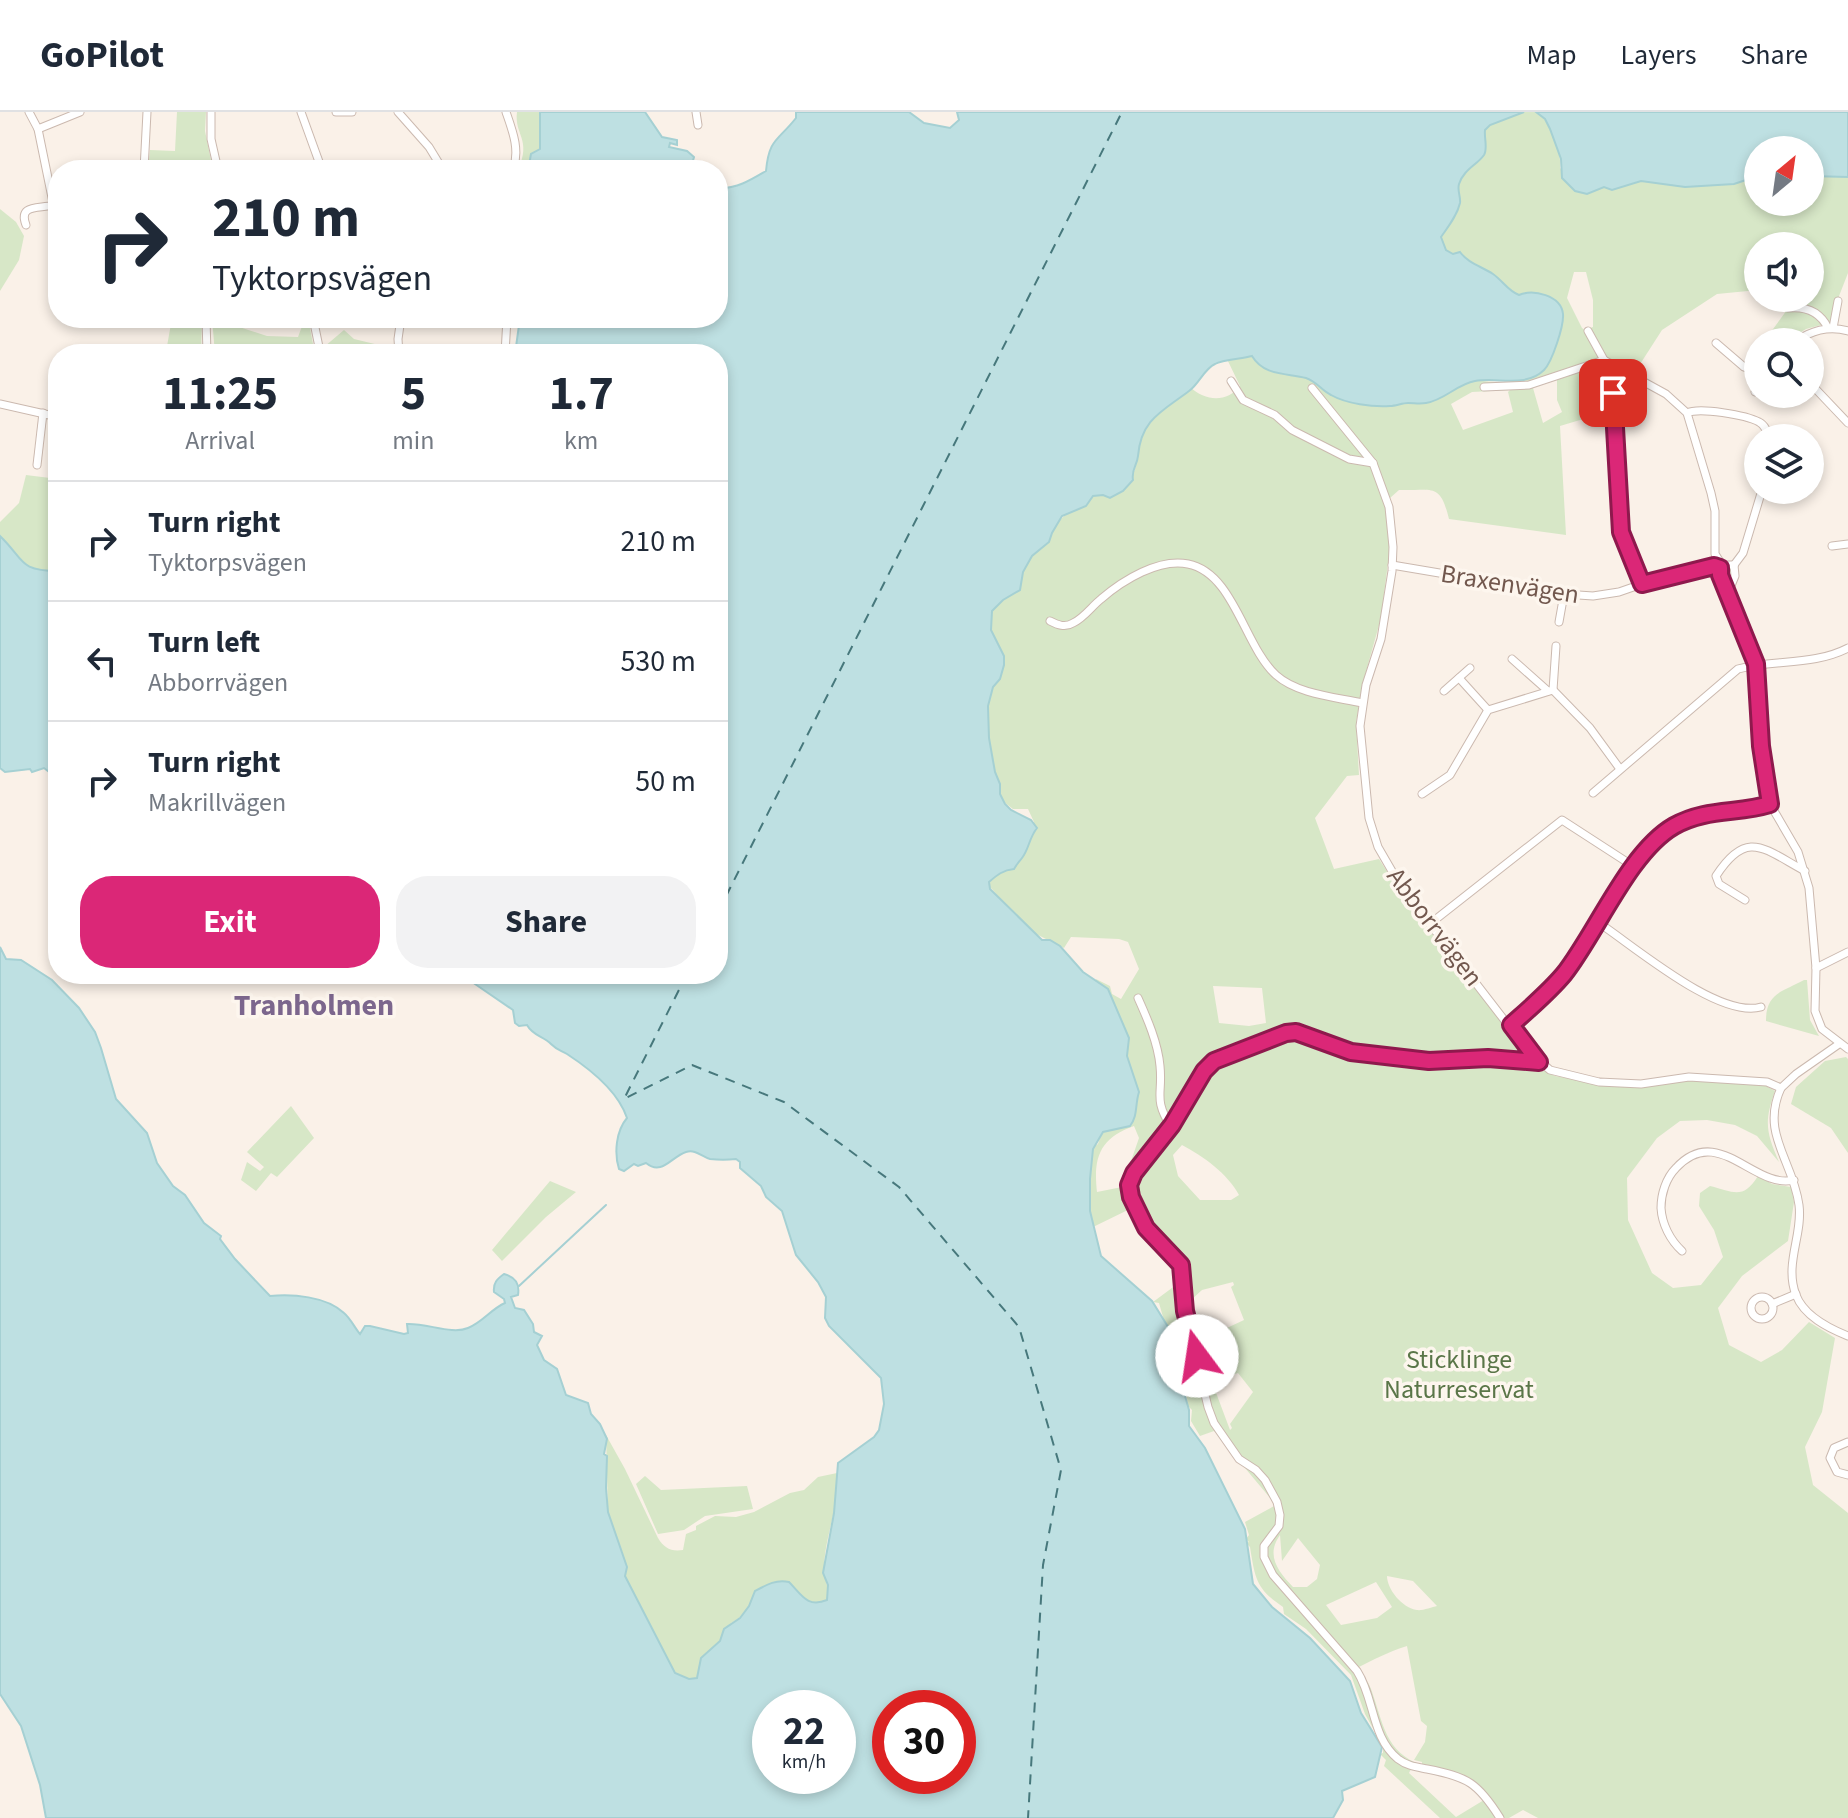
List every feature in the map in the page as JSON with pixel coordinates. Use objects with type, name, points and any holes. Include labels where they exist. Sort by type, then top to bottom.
[{"type":"street","points":[[29,112],[38,129],[48,180]]},
{"type":"street","points":[[38,129],[80,112]]},
{"type":"street","points":[[145,160],[147,112]]},
{"type":"street","points":[[211,112],[211,139],[216,160]]},
{"type":"street","points":[[301,112],[318,160]]},
{"type":"street","points":[[336,112],[352,112]]},
{"type":"street","points":[[398,112],[437,160]]},
{"type":"street","points":[[506,112],[515,139],[516,160]]},
{"type":"street","points":[[696,112],[698,125]]},
{"type":"street","points":[[26,225],[25,211],[48,206]]},
{"type":"street","points":[[1831,328],[1838,301]]},
{"type":"street","points":[[1814,312],[1831,328]]},
{"type":"street","points":[[1824,330],[1848,331]]},
{"type":"street","points":[[1588,331],[1608,362],[1666,394],[1687,413],[1713,502],[1715,554],[1721,567],[1720,575],[1756,664],[1761,746],[1770,804],[1798,852],[1805,871],[1811,900],[1816,968],[1815,1011],[1818,1022],[1830,1037],[1848,1049]]},
{"type":"street","points":[[1716,343],[1744,367]]},
{"type":"street","points":[[1484,387],[1529,385],[1608,362]]},
{"type":"street","points":[[1608,362],[1621,532],[1642,584]]},
{"type":"street","points":[[1231,381],[1243,400],[1275,415],[1292,430],[1349,459],[1373,463]]},
{"type":"street","name":"Abborrvägen","points":[[1312,388],[1373,463],[1389,507],[1392,565],[1381,639],[1362,703],[1360,726],[1369,818],[1374,833],[1386,862],[1539,1062]]},
{"type":"street","points":[[1824,398],[1848,423]]},
{"type":"street","points":[[0,404],[48,414]]},
{"type":"street","points":[[1687,413],[1698,410],[1760,424]]},
{"type":"street","points":[[37,465],[43,413]]},
{"type":"street","points":[[1728,593],[1735,576],[1734,565],[1743,553],[1758,504]]},
{"type":"street","points":[[1832,546],[1848,544]]},
{"type":"street","points":[[1050,621],[1061,626],[1073,624],[1102,597],[1161,564],[1194,565],[1210,572],[1220,584],[1266,664],[1277,677],[1292,685],[1362,703]]},
{"type":"street","name":"Braxenvägen","points":[[1392,565],[1564,594],[1593,596],[1714,566],[1734,565]]},
{"type":"street","points":[[1559,622],[1564,594]]},
{"type":"street","points":[[1550,691],[1556,646]]},
{"type":"street","points":[[1593,793],[1738,669],[1756,664],[1823,659],[1848,648]]},
{"type":"street","points":[[1512,659],[1590,728],[1620,769]]},
{"type":"street","points":[[1444,691],[1470,668]]},
{"type":"street","points":[[1459,678],[1488,710]]},
{"type":"street","points":[[1422,794],[1450,775],[1488,710],[1550,691]]},
{"type":"street","points":[[1511,1025],[1563,974],[1599,923],[1633,866],[1667,831],[1714,811],[1770,804]]},
{"type":"street","points":[[1431,923],[1562,820],[1633,866]]},
{"type":"street","points":[[1745,900],[1719,884],[1716,876],[1729,858],[1742,848],[1764,849],[1805,871]]},
{"type":"street","points":[[1599,923],[1710,998],[1739,1007],[1761,1007]]},
{"type":"street","points":[[1816,968],[1848,952]]},
{"type":"street","points":[[1138,998],[1160,1063],[1157,1099],[1171,1127]]},
{"type":"street","points":[[1500,1818],[1475,1784],[1446,1773],[1405,1764],[1387,1748],[1363,1680],[1288,1594],[1267,1565],[1264,1546],[1279,1526],[1277,1502],[1265,1480],[1239,1459],[1214,1423],[1185,1311],[1181,1265],[1152,1237],[1131,1197],[1129,1185],[1134,1173],[1171,1127],[1204,1071],[1214,1061],[1286,1033],[1304,1033],[1336,1048],[1367,1054],[1429,1061],[1488,1058],[1539,1062],[1557,1072],[1618,1084],[1689,1077],[1767,1082],[1781,1088]]},
{"type":"street","points":[[1839,1044],[1781,1088],[1774,1108],[1773,1126],[1794,1180],[1800,1208],[1791,1265],[1796,1294],[1820,1322],[1848,1336]]},
{"type":"street","points":[[1682,1251],[1663,1222],[1661,1199],[1669,1177],[1686,1159],[1705,1153],[1725,1154],[1768,1180],[1782,1183],[1794,1180]]},
{"type":"street","points":[[1772,1304],[1796,1294]]},
{"type":"street","points":[[1848,1442],[1834,1448],[1830,1458],[1837,1472],[1848,1475]]},
{"type":"green space","points":[[177,112],[206,112],[205,131],[211,160],[149,160],[150,150],[175,151]]},
{"type":"green space","points":[[517,112],[540,112],[540,150],[529,160],[522,160],[523,144]]},
{"type":"green space","name":"Sticklinge Naturreservat","points":[[1514,112],[1539,112],[1555,138],[1560,168],[1587,194],[1604,187],[1612,190],[1641,181],[1685,187],[1744,181],[1744,216],[1824,216],[1824,176],[1848,177],[1848,273],[1832,314],[1832,322],[1810,328],[1774,328],[1785,312],[1824,312],[1824,232],[1744,232],[1744,291],[1717,294],[1662,330],[1635,372],[1603,373],[1603,395],[1610,397],[1610,411],[1560,426],[1566,535],[1449,519],[1442,499],[1433,491],[1399,490],[1390,498],[1385,498],[1391,539],[1381,618],[1362,686],[1356,723],[1359,775],[1347,776],[1315,818],[1334,869],[1379,859],[1399,890],[1537,1067],[1555,1076],[1618,1087],[1692,1079],[1766,1086],[1775,1091],[1768,1127],[1779,1162],[1757,1136],[1735,1125],[1707,1120],[1680,1121],[1657,1138],[1627,1178],[1628,1220],[1652,1273],[1673,1288],[1701,1285],[1723,1257],[1714,1230],[1699,1206],[1700,1193],[1710,1186],[1732,1192],[1743,1191],[1758,1176],[1772,1184],[1791,1187],[1794,1202],[1788,1241],[1742,1276],[1718,1308],[1729,1345],[1761,1362],[1782,1350],[1809,1322],[1835,1338],[1822,1412],[1805,1447],[1813,1485],[1848,1513],[1848,1818],[1538,1818],[1523,1810],[1509,1818],[1440,1818],[1384,1766],[1386,1760],[1380,1754],[1383,1753],[1383,1746],[1365,1714],[1351,1675],[1306,1629],[1284,1614],[1283,1607],[1258,1582],[1250,1547],[1246,1543],[1249,1542],[1246,1539],[1249,1535],[1245,1522],[1276,1505],[1214,1431],[1200,1436],[1191,1421],[1192,1410],[1188,1406],[1186,1392],[1189,1374],[1175,1336],[1165,1324],[1159,1303],[1153,1302],[1180,1282],[1178,1264],[1134,1207],[1091,1228],[1087,1206],[1091,1149],[1098,1144],[1103,1129],[1123,1119],[1096,979],[1110,986],[1112,994],[1121,999],[1139,969],[1128,942],[1071,937],[1064,948],[1026,929],[985,885],[1034,822],[1028,809],[1013,809],[1000,799],[986,746],[986,694],[997,645],[988,626],[990,607],[1019,582],[1021,572],[1037,546],[1061,519],[1085,500],[1098,494],[1112,495],[1135,470],[1138,437],[1159,408],[1190,387],[1202,395],[1216,398],[1235,391],[1240,386],[1226,357],[1251,355],[1467,381],[1501,382],[1522,378],[1545,359],[1562,320],[1507,289],[1491,273],[1446,250],[1440,237],[1456,180],[1479,130]],"holes":[[[1574,272],[1586,272],[1593,300],[1593,327],[1582,328],[1567,298]],[[1557,380],[1557,400],[1562,412],[1543,423],[1533,388],[1528,388]],[[1510,390],[1513,412],[1463,430],[1451,404],[1472,392]],[[1213,986],[1262,988],[1266,1023],[1249,1026],[1219,1023]],[[1134,1126],[1139,1138],[1122,1187],[1097,1192],[1098,1159],[1101,1150],[1113,1136]],[[1182,1145],[1214,1166],[1239,1195],[1231,1200],[1200,1200],[1178,1176],[1173,1155]],[[1233,1282],[1231,1287],[1244,1320],[1214,1334],[1214,1337],[1197,1342],[1191,1300],[1202,1290]],[[1238,1373],[1253,1392],[1230,1424],[1230,1430],[1212,1382]],[[1280,1535],[1282,1561],[1298,1538],[1320,1565],[1317,1579],[1307,1587],[1293,1587],[1279,1569],[1274,1550]],[[1387,1576],[1413,1581],[1437,1606],[1422,1610],[1411,1608],[1401,1602]],[[1376,1582],[1392,1607],[1377,1618],[1341,1625],[1326,1605]],[[1407,1646],[1421,1721],[1427,1726],[1425,1742],[1414,1760],[1422,1762],[1422,1765],[1400,1753],[1393,1744],[1370,1686],[1357,1668]],[[1411,1769],[1451,1778],[1468,1786],[1484,1800],[1456,1817],[1409,1773]]]},
{"type":"green space","points":[[0,209],[16,222],[24,236],[19,260],[0,291]]},
{"type":"green space","points":[[170,328],[202,328],[201,344],[167,344]]},
{"type":"green space","points":[[213,328],[243,328],[267,336],[298,337],[301,328],[310,328],[313,344],[214,344]]},
{"type":"green space","points":[[344,330],[354,339],[375,344],[328,344]]},
{"type":"green space","points":[[26,475],[48,478],[48,570],[36,569],[23,562],[0,536],[0,522],[19,503]]},
{"type":"green space","points":[[1807,980],[1810,1020],[1819,1036],[1766,1021],[1772,999]]},
{"type":"green space","points":[[1846,1057],[1848,1153],[1831,1128],[1791,1104],[1796,1087],[1825,1061]]},
{"type":"green space","points":[[291,1106],[314,1138],[277,1177],[271,1173],[256,1191],[241,1180],[247,1162],[260,1171],[264,1167],[247,1152]]},
{"type":"green space","points":[[550,1181],[576,1192],[502,1261],[492,1250]]},
{"type":"green space","points":[[606,1435],[658,1538],[671,1550],[683,1550],[686,1534],[715,1516],[736,1517],[754,1512],[790,1493],[804,1490],[818,1477],[837,1473],[825,1558],[827,1601],[810,1602],[797,1590],[755,1591],[749,1606],[731,1623],[720,1641],[701,1658],[697,1678],[689,1679],[675,1673],[625,1576],[621,1549],[608,1512]]},
{"type":"green space","points":[[645,1476],[661,1490],[747,1486],[753,1509],[705,1516],[684,1530],[658,1534],[636,1484]]},
{"type":"water","points":[[540,112],[645,112],[662,137],[677,140],[677,145],[670,143],[669,147],[687,151],[694,157],[693,160],[530,160],[531,154],[540,149]]},
{"type":"water","points":[[796,112],[909,112],[924,123],[950,128],[959,120],[957,112],[1524,112],[1490,125],[1485,130],[1485,153],[1461,179],[1459,208],[1441,237],[1446,250],[1453,254],[1460,252],[1515,293],[1546,295],[1561,307],[1562,327],[1544,370],[1529,379],[1469,383],[1426,403],[1383,406],[1337,398],[1310,379],[1276,373],[1263,367],[1252,356],[1218,362],[1193,388],[1149,424],[1140,443],[1133,480],[1123,491],[1110,498],[1093,496],[1086,506],[1062,516],[1049,542],[1032,556],[1023,572],[1020,590],[992,611],[991,630],[1004,656],[1000,679],[993,687],[988,706],[995,772],[1005,804],[1031,820],[1037,828],[1014,869],[992,879],[990,889],[1042,940],[1050,940],[1060,946],[1083,972],[1108,989],[1129,1038],[1127,1056],[1139,1092],[1130,1126],[1103,1132],[1093,1149],[1090,1211],[1101,1256],[1152,1301],[1173,1335],[1183,1366],[1181,1382],[1189,1410],[1189,1426],[1205,1448],[1245,1529],[1253,1584],[1272,1607],[1310,1638],[1350,1681],[1361,1713],[1382,1747],[1375,1777],[1342,1791],[1343,1800],[1333,1818],[46,1818],[40,1785],[21,1726],[0,1694],[0,947],[6,959],[21,960],[48,977],[48,984],[56,984],[79,1008],[95,1032],[116,1099],[147,1133],[157,1163],[204,1223],[221,1236],[220,1239],[235,1259],[270,1296],[298,1296],[328,1303],[346,1315],[360,1334],[365,1326],[370,1326],[404,1334],[408,1333],[407,1324],[462,1330],[505,1303],[494,1292],[497,1280],[504,1274],[514,1279],[518,1295],[511,1297],[515,1308],[524,1310],[533,1324],[534,1332],[542,1336],[537,1345],[544,1360],[557,1369],[566,1395],[588,1403],[591,1414],[607,1439],[604,1454],[607,1456],[608,1512],[627,1567],[625,1576],[675,1673],[689,1679],[697,1678],[701,1658],[720,1641],[724,1629],[740,1618],[755,1591],[763,1587],[775,1582],[789,1582],[810,1601],[827,1600],[828,1585],[823,1573],[834,1513],[838,1463],[879,1430],[884,1404],[881,1378],[829,1326],[825,1318],[826,1297],[796,1255],[782,1211],[766,1197],[761,1186],[740,1168],[740,1162],[736,1159],[710,1159],[690,1151],[662,1167],[646,1163],[634,1164],[624,1171],[619,1169],[617,1142],[627,1118],[617,1099],[585,1067],[535,1034],[527,1025],[515,1023],[513,1010],[475,984],[728,984],[728,344],[516,344],[519,328],[728,328],[728,188],[766,171],[772,146],[796,118]]},
{"type":"water","points":[[1536,112],[1848,112],[1848,177],[1824,176],[1824,136],[1744,136],[1744,181],[1685,187],[1641,181],[1612,190],[1604,187],[1587,194],[1575,191],[1562,178],[1561,159],[1545,119]]},
{"type":"water","points":[[0,536],[23,562],[36,569],[48,570],[48,771],[44,768],[32,772],[30,769],[5,772],[0,768]]},
{"type":"waterway","points":[[519,1286],[606,1205]]},
{"type":"ferry route","points":[[728,892],[1122,112]]},
{"type":"ferry route","points":[[682,984],[624,1099],[692,1065],[784,1102],[899,1187],[1019,1327],[1061,1470],[1043,1565],[1028,1818]]},
{"type":"district","name":"Tranholmen","points":[[314,1005]]},
{"type":"route","points":[[1197,1356],[1185,1311],[1184,1272],[1146,1228],[1131,1197],[1129,1185],[1134,1173],[1172,1125],[1204,1071],[1214,1061],[1296,1032],[1351,1052],[1429,1061],[1488,1058],[1539,1062],[1511,1025],[1563,974],[1599,923],[1633,866],[1667,831],[1683,822],[1714,811],[1770,804],[1761,746],[1756,664],[1720,575],[1720,568],[1714,566],[1642,584],[1621,532],[1613,393]]}]
